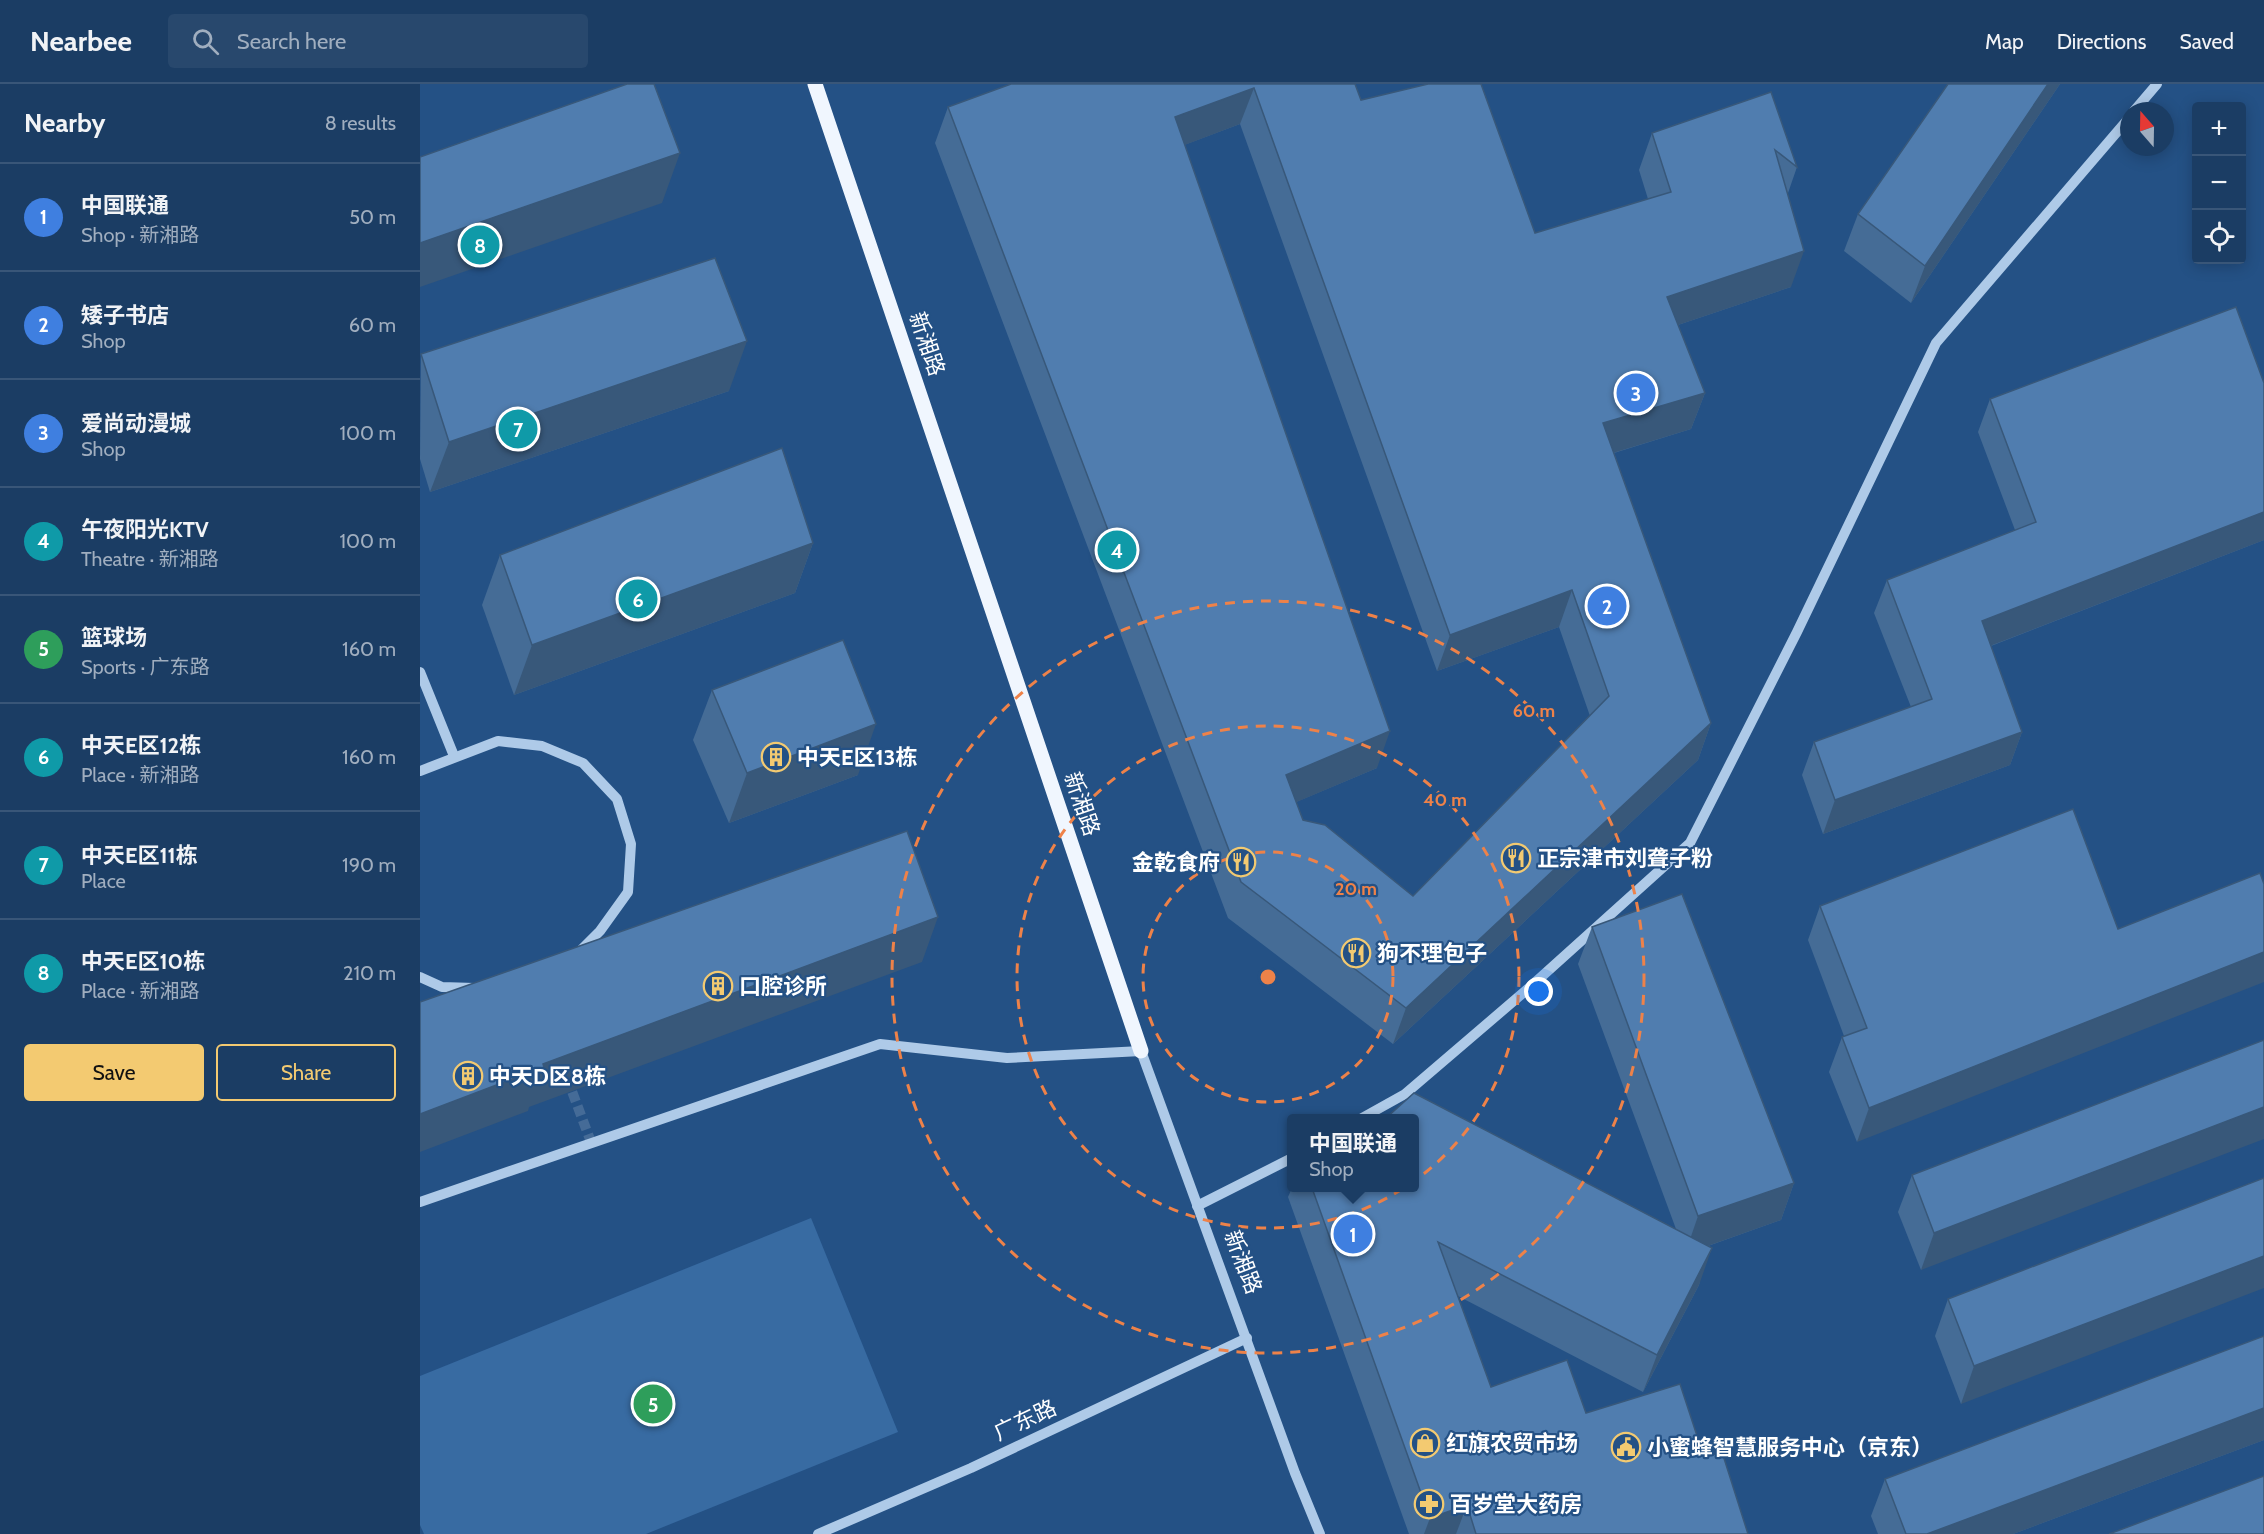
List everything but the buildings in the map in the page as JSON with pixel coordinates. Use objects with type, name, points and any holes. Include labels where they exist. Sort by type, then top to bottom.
[{"type":"main road","name":"新湘路","points":[[815,84],[1141,1051]]},
{"type":"street","points":[[2142,102],[2157,84]]},
{"type":"street","points":[[1371,1114],[1405,1094],[1530,987],[1690,843],[1797,632],[1936,343],[2120,128]]},
{"type":"street","points":[[420,672],[454,756]]},
{"type":"street","points":[[420,771],[498,741],[542,746],[583,763],[617,799],[631,844],[628,892],[600,931],[570,961]]},
{"type":"street","points":[[420,977],[442,987],[484,988]]},
{"type":"street","points":[[420,1202],[880,1044],[1007,1058],[1141,1051]]},
{"type":"street","name":"新湘路","points":[[1141,1051],[1320,1534]]},
{"type":"street","points":[[1197,1206],[1287,1161]]},
{"type":"street","name":"广东路","points":[[818,1534],[971,1468],[1247,1338]]},
{"type":"shaded area","points":[[811,1218],[898,1432],[646,1534],[424,1534],[420,1525],[420,1376]]},
{"type":"tunnel","points":[[567,1078],[591,1142]]},
{"type":"place","name":"中天E区10栋","points":[[480,245]]},
{"type":"place","name":"爱尚动漫城","points":[[1636,393]]},
{"type":"place","name":"中天E区11栋","points":[[518,429]]},
{"type":"place","name":"午夜阳光KTV","points":[[1117,550]]},
{"type":"place","name":"中天E区12栋","points":[[638,599]]},
{"type":"place","name":"矮子书店","points":[[1607,606]]},
{"type":"place","name":"中天E区13栋","points":[[776,757]]},
{"type":"place","name":"正宗津市刘聋子粉","points":[[1516,858]]},
{"type":"place","name":"金乾食府","points":[[1241,862]]},
{"type":"place","name":"狗不理包子","points":[[1356,953]]},
{"type":"place","name":"口腔诊所","points":[[718,986]]},
{"type":"place","name":"中天D区8栋","points":[[468,1076]]},
{"type":"place","name":"中国联通","points":[[1353,1234]]},
{"type":"place","name":"篮球场","points":[[653,1404]]},
{"type":"place","name":"红旗农贸市场","points":[[1425,1443]]},
{"type":"place","name":"小蜜蜂智慧服务中心（京东）","points":[[1626,1447]]},
{"type":"place","name":"百岁堂大药房","points":[[1429,1504]]}]
